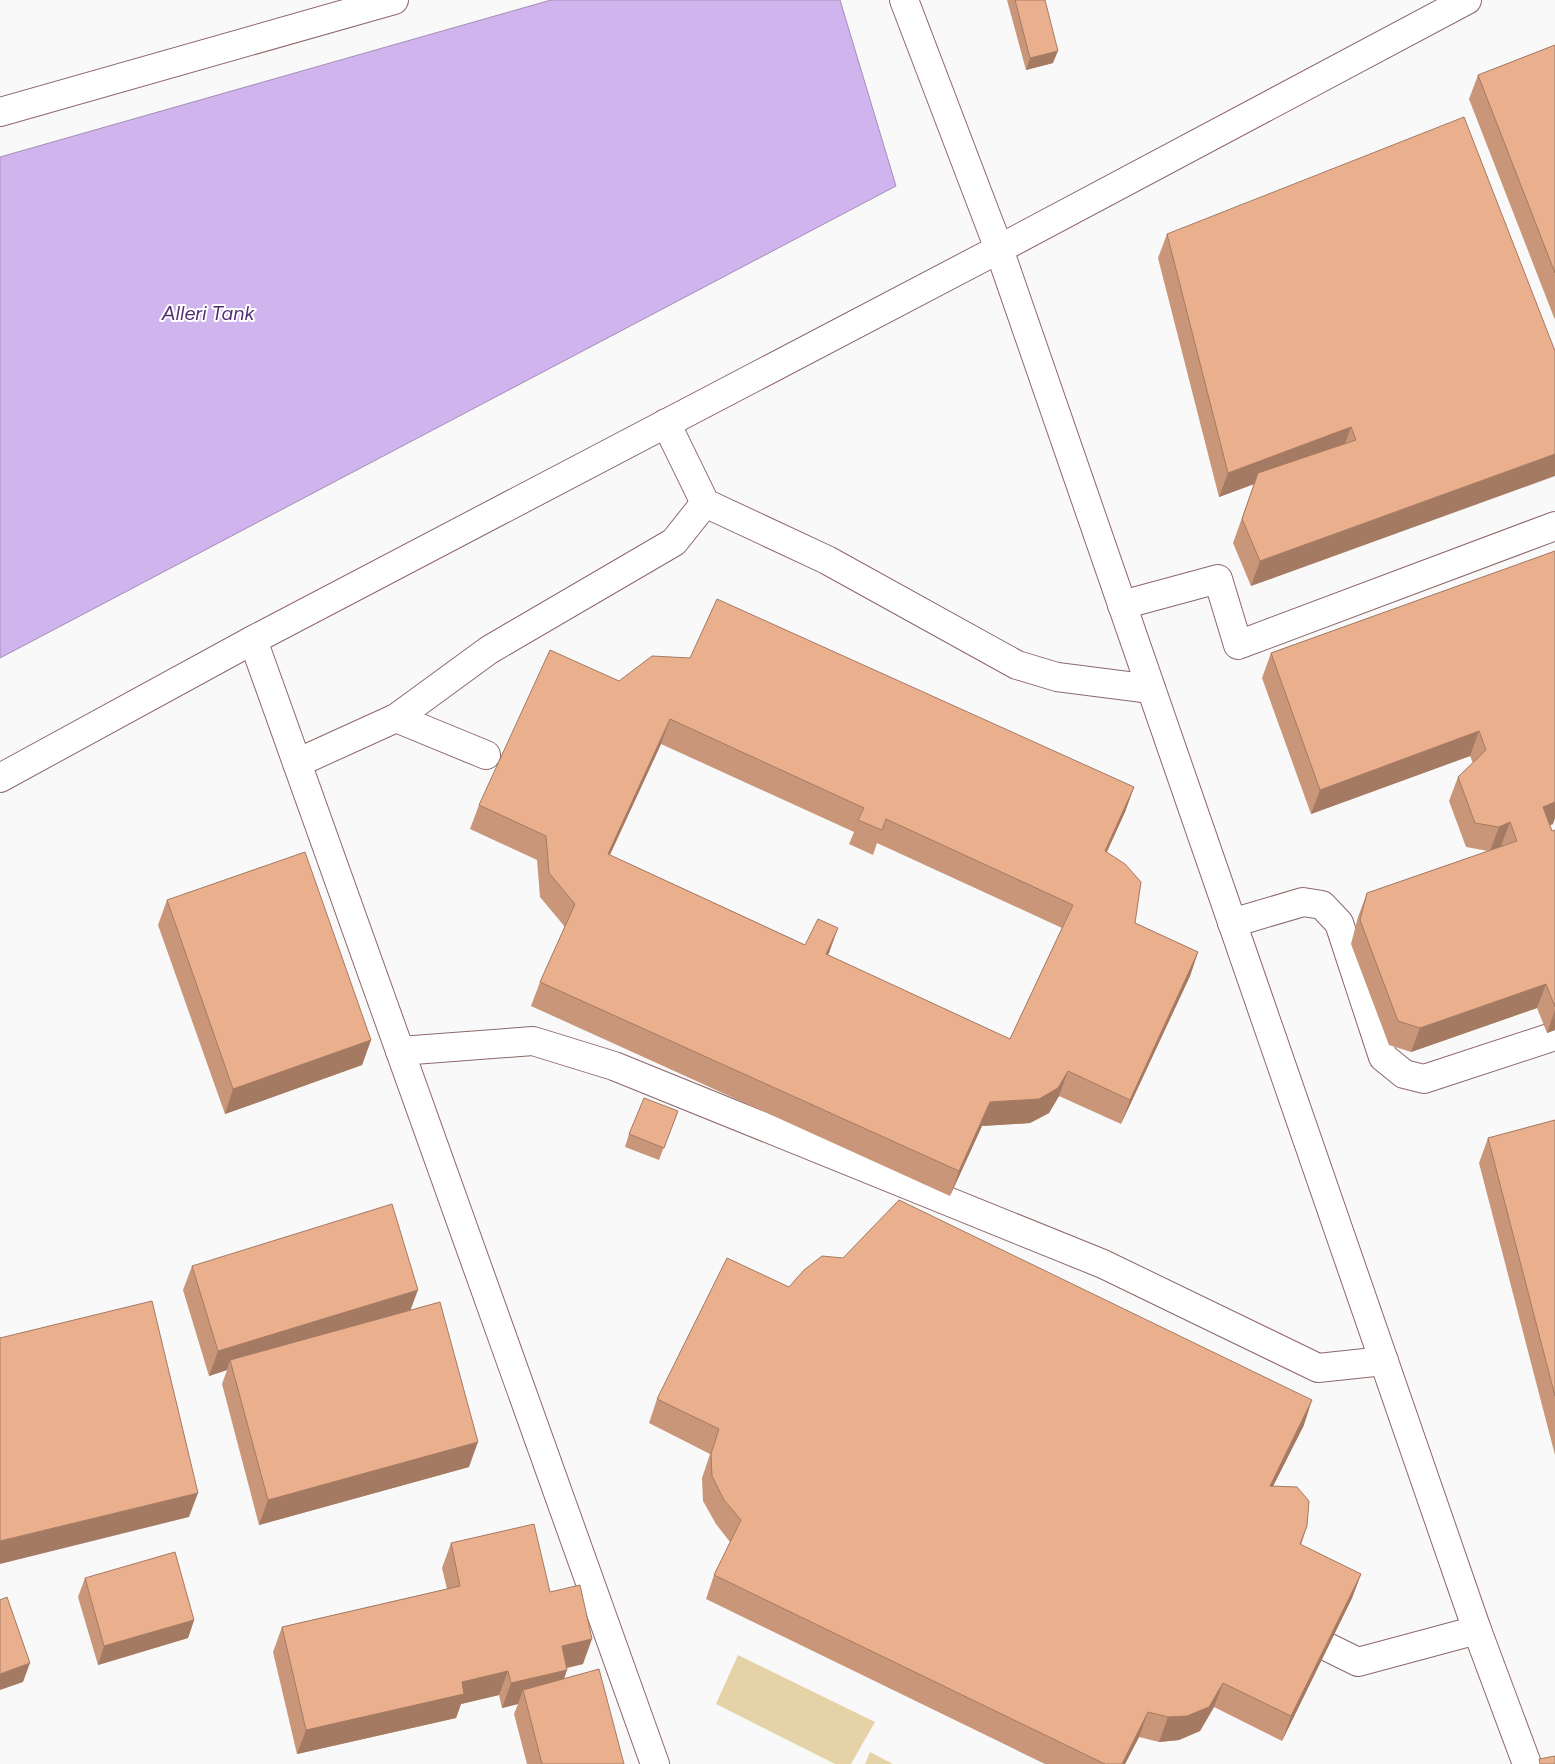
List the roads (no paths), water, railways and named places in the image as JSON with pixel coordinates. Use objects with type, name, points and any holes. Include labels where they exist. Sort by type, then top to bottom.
[{"type":"lane","points":[[0,112],[394,0]]},
{"type":"lane","points":[[904,0],[999,249],[1477,1630],[1527,1764]]},
{"type":"lane","points":[[0,778],[253,640],[999,249],[1467,0]]},
{"type":"lane","points":[[666,423],[706,503],[827,560],[1017,665],[1057,677],[1151,689]]},
{"type":"lane","points":[[297,763],[396,718],[489,650],[674,542],[706,503]]},
{"type":"lane","points":[[1122,605],[1218,579],[1238,645],[1555,526]]},
{"type":"lane","points":[[253,640],[655,1764]]},
{"type":"lane","points":[[396,718],[486,756]]},
{"type":"lane","points":[[1232,923],[1303,902],[1322,905],[1338,923],[1383,1056],[1404,1074],[1424,1079],[1555,1036]]},
{"type":"lane","points":[[400,1051],[533,1041],[614,1066],[1103,1264],[1318,1368],[1384,1361]]},
{"type":"lane","points":[[1277,1623],[1358,1662],[1477,1630]]},
{"type":"water","name":"Alleri Tank","points":[[551,0],[840,0],[896,186],[0,658],[0,157]]}]
